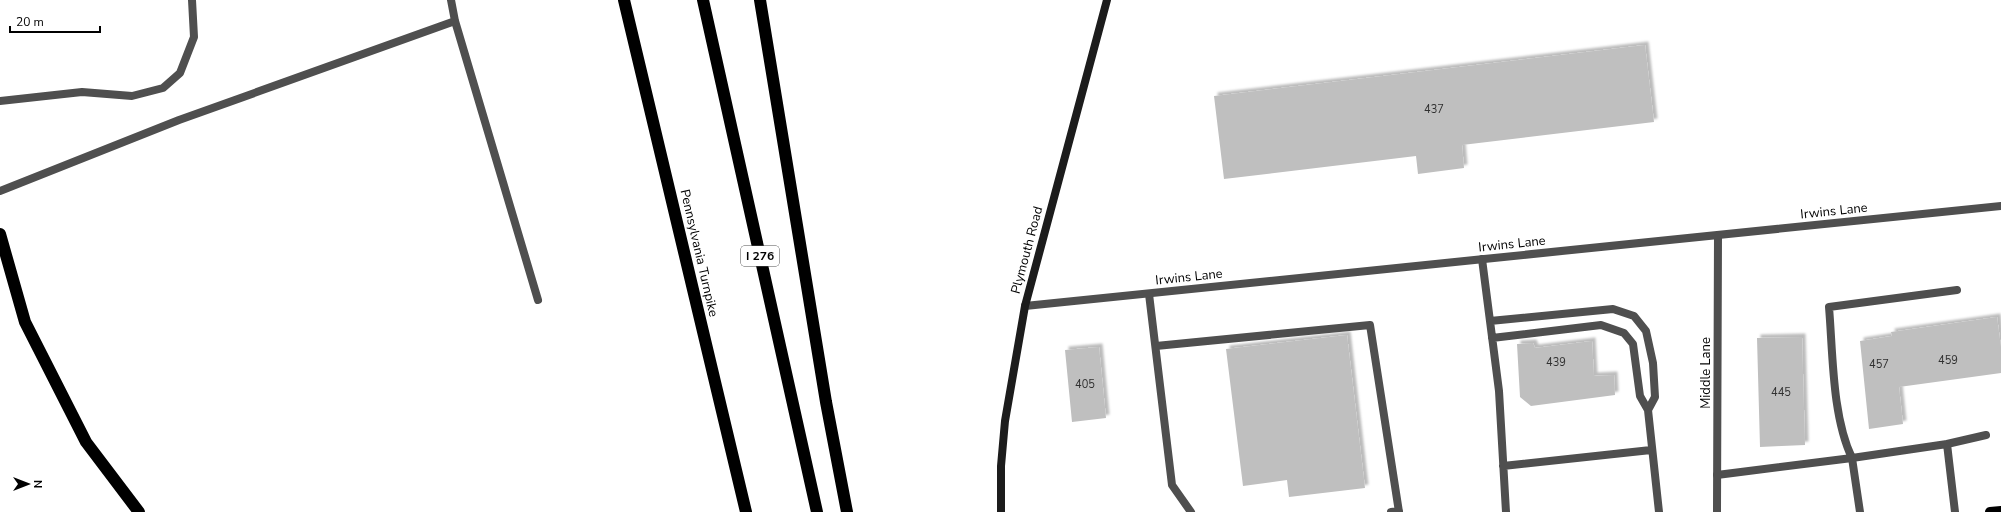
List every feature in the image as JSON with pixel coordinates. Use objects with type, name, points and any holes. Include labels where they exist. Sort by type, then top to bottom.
[{"type":"highway","name":"Pennsylvania Turnpike","points":[[624,0],[746,512]]},
{"type":"highway","name":"I 276","points":[[703,0],[817,512]]},
{"type":"highway","points":[[760,0],[826,402],[847,512]]},
{"type":"highway","points":[[0,234],[29,329],[86,442],[139,512]]},
{"type":"main road","name":"Plymouth Road","points":[[1002,512],[1001,466],[1005,421],[1025,306],[1107,0]]},
{"type":"main road","points":[[1990,512],[2001,511]]},
{"type":"street","points":[[0,101],[82,92],[132,96],[163,88],[180,73],[194,37],[192,0]]},
{"type":"street","points":[[452,0],[455,21],[538,300]]},
{"type":"street","points":[[0,191],[179,120],[455,21]]},
{"type":"street","name":"Irwins Lane","points":[[1025,306],[2001,206]]},
{"type":"street","name":"Middle Lane","points":[[1717,512],[1718,235]]},
{"type":"street","points":[[1482,259],[1499,391],[1506,512]]},
{"type":"street","points":[[1860,512],[1852,458],[1846,445],[1838,410],[1829,307],[1958,290]]},
{"type":"street","points":[[1149,294],[1172,485],[1191,512]]},
{"type":"street","points":[[1490,321],[1613,309],[1634,316],[1646,331],[1653,364],[1655,397],[1648,410]]},
{"type":"street","points":[[1156,346],[1370,325],[1396,512]]},
{"type":"street","points":[[1492,338],[1601,325],[1624,333],[1634,344],[1640,396],[1648,410],[1651,450],[1659,512]]},
{"type":"street","points":[[1717,475],[1947,444],[1986,435]]},
{"type":"street","points":[[1947,444],[1955,512]]},
{"type":"street","points":[[1503,466],[1651,450]]},
{"type":"building","points":[[1645,45],[1654,122],[1462,145],[1464,168],[1418,174],[1416,156],[1224,179],[1214,96]]},
{"type":"building","points":[[1997,317],[2001,347],[2001,373],[1899,387],[1903,424],[1869,429],[1860,341],[1892,336],[1891,332]]},
{"type":"building","points":[[1347,335],[1365,488],[1289,497],[1287,480],[1243,486],[1226,349]]},
{"type":"building","points":[[1802,337],[1805,445],[1760,447],[1757,338]]},
{"type":"building","points":[[1592,341],[1594,376],[1614,375],[1615,395],[1531,406],[1520,397],[1517,344],[1533,343],[1535,348]]},
{"type":"building","points":[[1099,347],[1106,418],[1072,422],[1065,350]]}]
